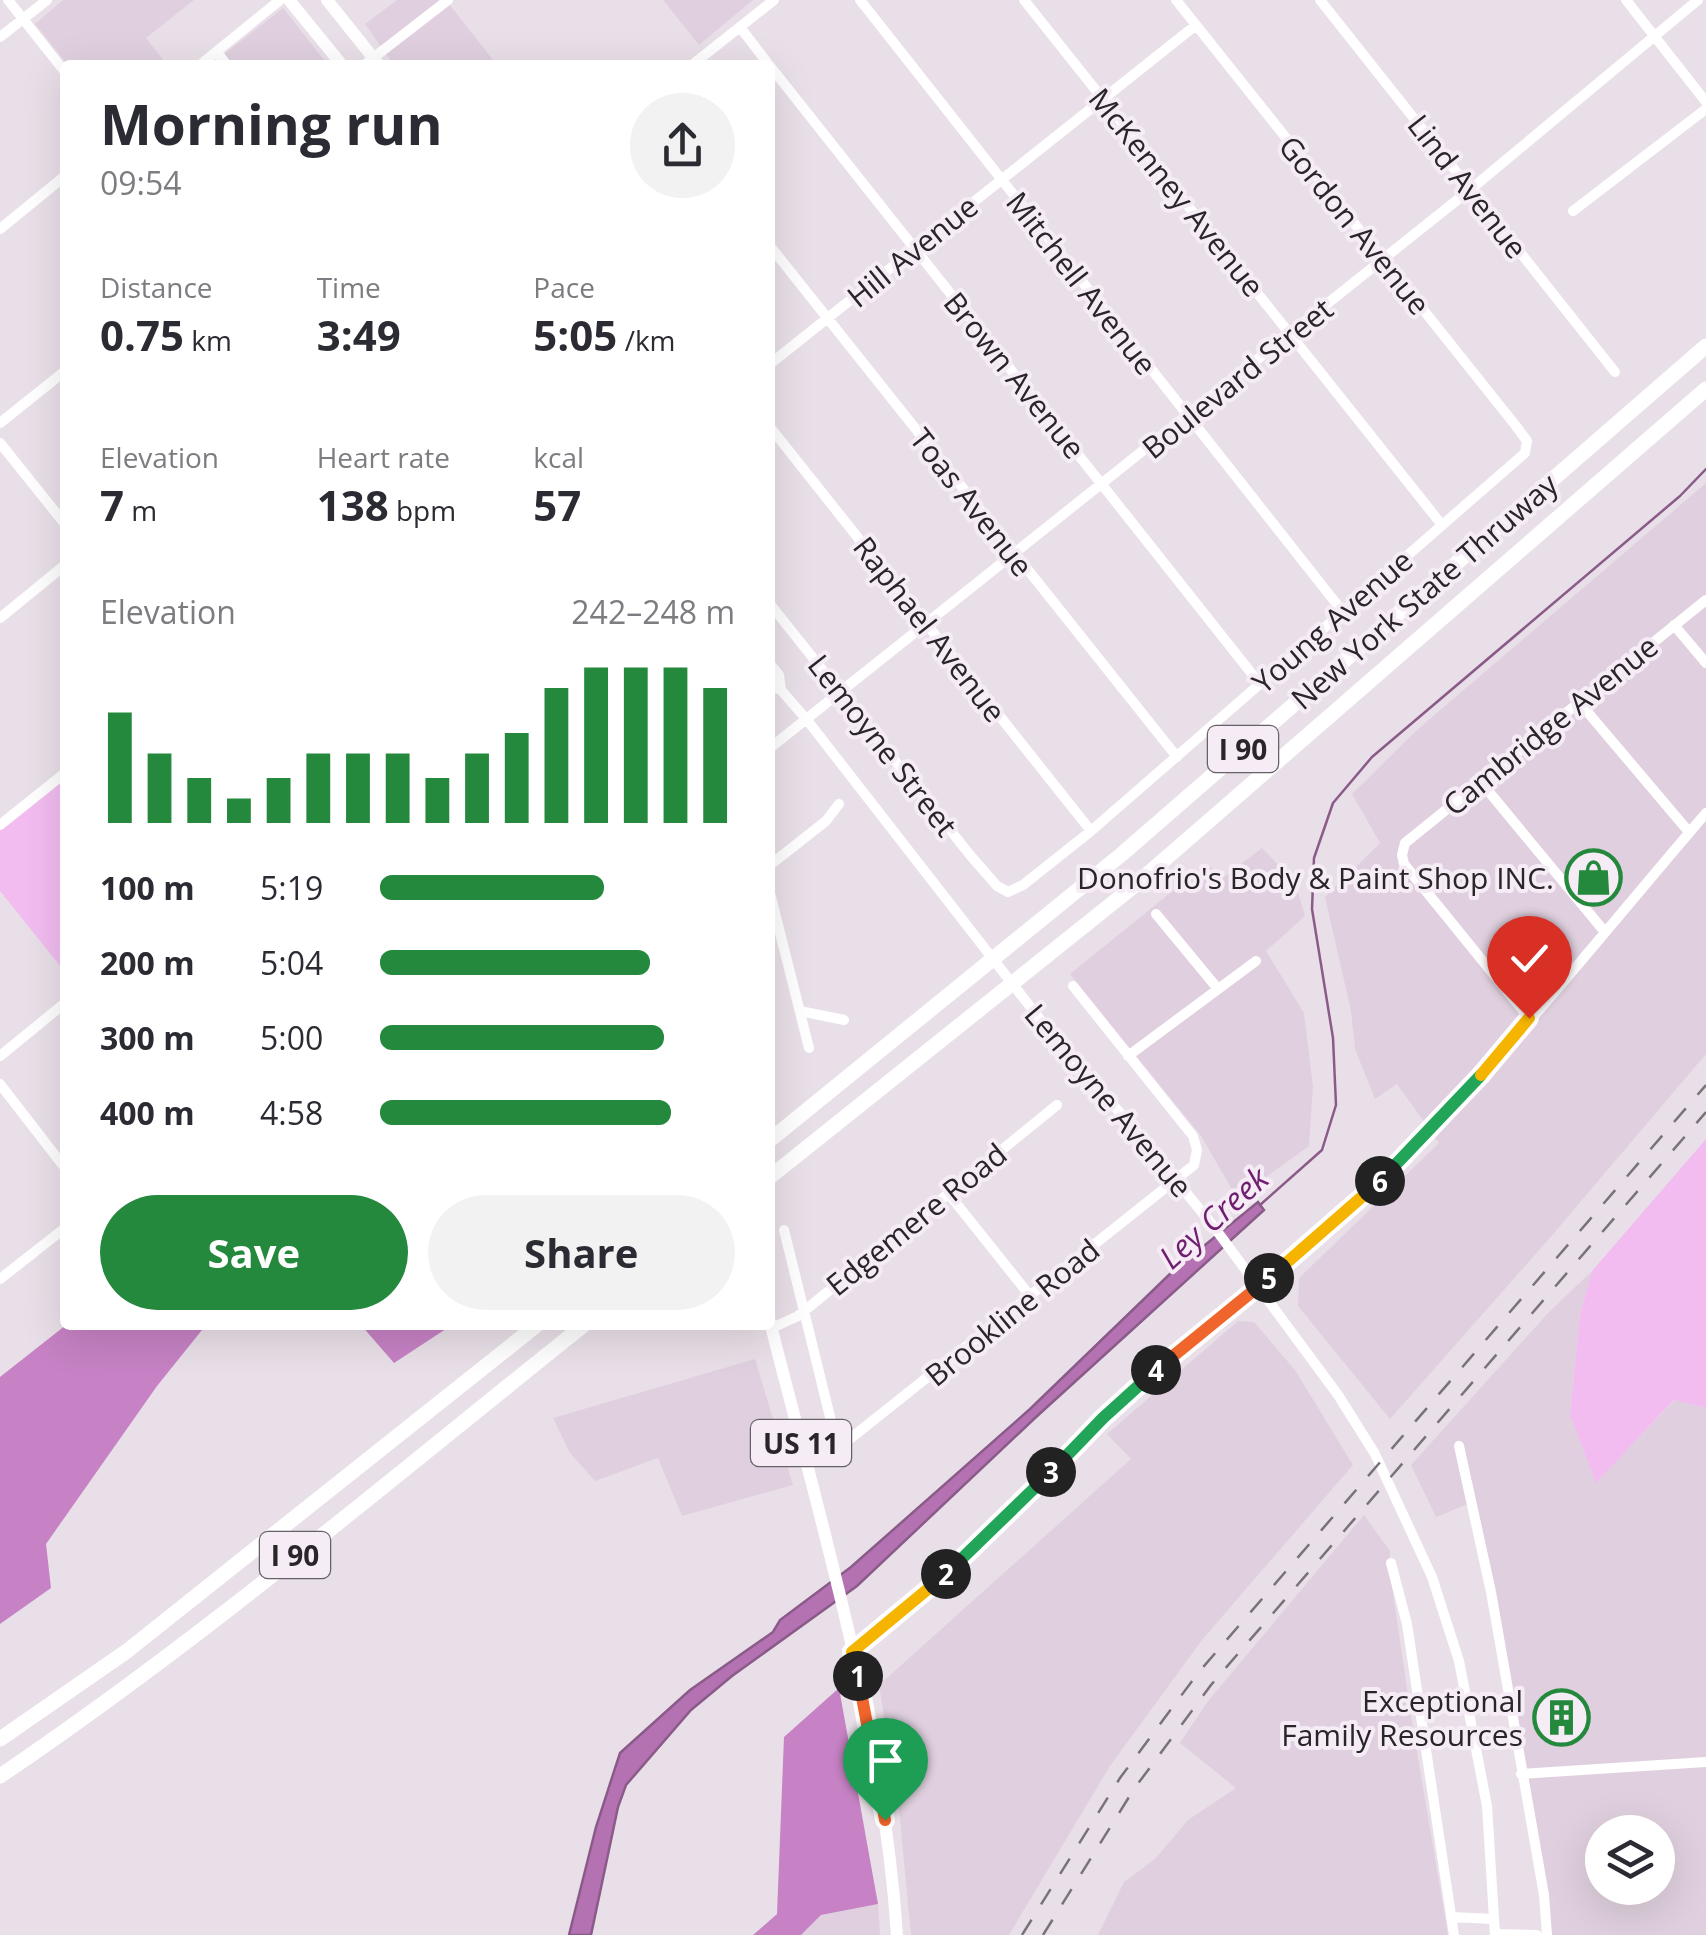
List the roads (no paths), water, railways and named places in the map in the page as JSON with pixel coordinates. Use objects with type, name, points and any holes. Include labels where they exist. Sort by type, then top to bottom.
[{"type":"highway","name":"New York State Thruway","points":[[775,1136],[1122,854],[1706,346]]},
{"type":"highway","name":"New York State Thruway","points":[[775,1172],[1134,886],[1706,389]]},
{"type":"highway","name":"I 90","points":[[0,1739],[127,1650],[531,1330]]},
{"type":"highway","name":"I 90","points":[[0,1776],[93,1713],[198,1634],[578,1330]]},
{"type":"main road","points":[[288,0],[338,60]]},
{"type":"main road","points":[[327,0],[370,60]]},
{"type":"main road","name":"US 11","points":[[772,1330],[870,1727],[898,1935]]},
{"type":"street","points":[[8,0],[60,66]]},
{"type":"street","points":[[0,37],[47,0]]},
{"type":"street","points":[[206,60],[280,0]]},
{"type":"street","points":[[376,60],[448,0]]},
{"type":"street","points":[[698,60],[774,0]]},
{"type":"street","name":"Mitchell Avenue","points":[[860,0],[1343,612]]},
{"type":"street","name":"McKenney Avenue","points":[[1024,0],[1442,525]]},
{"type":"street","name":"Gordon Avenue","points":[[1176,0],[1516,426],[1527,441],[1525,452]]},
{"type":"street","name":"Lind Avenue","points":[[1320,0],[1615,372]]},
{"type":"street","points":[[1573,210],[1706,105],[1626,0]]},
{"type":"street","name":"Boulevard Street","points":[[775,744],[1384,260],[1698,0]]},
{"type":"street","name":"Hill Avenue","points":[[775,360],[1196,25]]},
{"type":"street","name":"Brown Avenue","points":[[740,28],[765,60]]},
{"type":"street","points":[[216,52],[223,60]]},
{"type":"street","name":"Brown Avenue","points":[[775,72],[1260,684]]},
{"type":"street","points":[[0,229],[60,180]]},
{"type":"street","name":"Toas Avenue","points":[[775,252],[1176,756]]},
{"type":"street","points":[[0,423],[60,374]]},
{"type":"street","name":"Raphael Avenue","points":[[775,433],[1090,831]]},
{"type":"street","points":[[0,443],[60,518]]},
{"type":"street","name":"Young Avenue","points":[[997,886],[1008,892],[1015,890],[1090,831],[1525,452]]},
{"type":"street","points":[[0,618],[60,570]]},
{"type":"street","name":"Cambridge Avenue","points":[[1529,1018],[1404,864],[1402,855],[1410,836],[1706,600]]},
{"type":"street","name":"Lemoyne Street","points":[[775,610],[997,886]]},
{"type":"street","points":[[1674,625],[1706,664]]},
{"type":"street","name":"Lemoyne Avenue","points":[[776,688],[806,720],[1039,1017],[1214,1227],[1338,1395],[1375,1454],[1432,1577],[1459,1661],[1487,1806],[1495,1934]]},
{"type":"street","points":[[1579,702],[1689,832]]},
{"type":"street","points":[[0,825],[60,777]]},
{"type":"street","points":[[1480,781],[1604,931]]},
{"type":"street","points":[[775,861],[826,822],[839,804]]},
{"type":"street","points":[[852,1652],[881,1632],[966,1556],[1148,1376],[1258,1288],[1409,1153],[1706,812]]},
{"type":"street","points":[[775,912],[809,1048]]},
{"type":"street","points":[[1156,914],[1218,989]]},
{"type":"street","points":[[1128,1056],[1256,961]]},
{"type":"street","points":[[1073,986],[1196,1143],[1194,1165],[1176,1181]]},
{"type":"street","points":[[0,1056],[60,1008]]},
{"type":"street","points":[[800,1011],[844,1020]]},
{"type":"street","points":[[0,1084],[60,1162]]},
{"type":"street","name":"Edgemere Road","points":[[775,1323],[804,1310],[1056,1104]]},
{"type":"street","name":"Brookline Road","points":[[804,1310],[834,1433],[846,1442],[1176,1181]]},
{"type":"street","points":[[948,1193],[1031,1297]]},
{"type":"street","points":[[784,1230],[804,1310]]},
{"type":"street","points":[[0,1279],[60,1232]]},
{"type":"street","points":[[1459,1446],[1491,1592],[1544,1896],[1546,1935]]},
{"type":"street","points":[[1391,1563],[1406,1624],[1454,1935]]},
{"type":"street","points":[[1521,1774],[1706,1762]]},
{"type":"street","points":[[1451,1918],[1494,1918]]},
{"type":"street","points":[[1495,1934],[1537,1935]]},
{"type":"waterway","name":"Ley Creek","points":[[1260,1205],[1322,1150],[1336,1105],[1333,1038],[1312,909],[1314,858],[1333,803],[1372,757],[1680,496],[1706,469]]},
{"type":"railway","points":[[1022,1935],[1120,1778],[1198,1673],[1706,1085]]},
{"type":"railway","points":[[1043,1935],[1134,1789],[1211,1685],[1706,1112]]},
{"type":"place","name":"Donofrio's Body & Paint Shop INC.","points":[[1593,877]]},
{"type":"place","name":"Exceptional Family Resources","points":[[1562,1717]]}]
